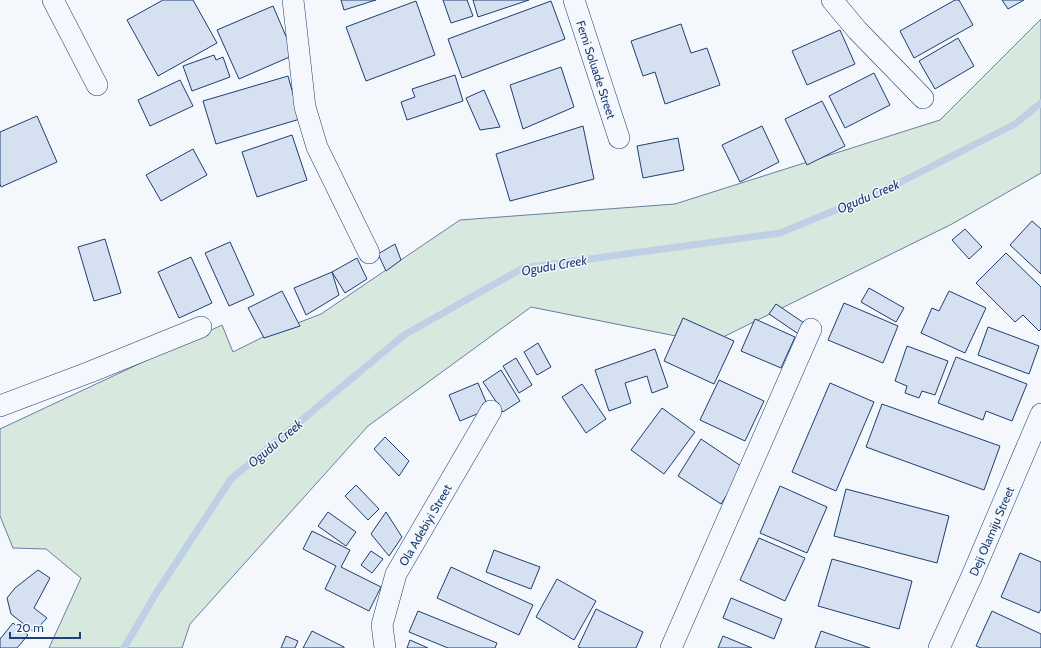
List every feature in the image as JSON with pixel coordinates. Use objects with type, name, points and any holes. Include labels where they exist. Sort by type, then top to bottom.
[{"type":"street","points":[[53,0],[97,85]]},
{"type":"street","points":[[293,0],[304,107],[318,148],[369,253]]},
{"type":"street","name":"Femi Soluade Street","points":[[574,0],[619,138]]},
{"type":"street","points":[[832,0],[857,30],[923,98]]},
{"type":"street","points":[[0,406],[90,372],[201,327]]},
{"type":"street","points":[[671,648],[811,329]]},
{"type":"street","name":"Ola Adebiyi Street","points":[[385,648],[382,625],[396,574],[491,411]]},
{"type":"street","name":"Deji Olamiju Street","points":[[939,648],[974,571],[1041,414]]},
{"type":"shaded area","points":[[1041,19],[1041,173],[952,224],[711,343],[531,307],[368,426],[190,624],[182,648],[49,648],[81,578],[46,549],[13,548],[0,516],[0,429],[222,325],[233,352],[269,334],[321,314],[460,220],[675,204],[940,120]]},
{"type":"building","points":[[163,0],[193,0],[217,43],[158,76],[127,20]]},
{"type":"building","points":[[341,0],[376,0],[344,10]]},
{"type":"building","points":[[443,0],[467,0],[473,16],[451,23]]},
{"type":"building","points":[[473,0],[529,0],[478,17]]},
{"type":"building","points":[[955,0],[959,0],[973,25],[914,58],[900,31]]},
{"type":"building","points":[[1002,0],[1024,0],[1008,9]]},
{"type":"building","points":[[416,1],[435,55],[366,81],[346,27]]},
{"type":"building","points":[[551,1],[565,39],[462,78],[448,39]]},
{"type":"building","points":[[273,6],[294,55],[239,79],[217,30]]},
{"type":"building","points":[[681,24],[691,53],[707,48],[720,85],[665,104],[655,72],[643,76],[631,41]]},
{"type":"building","points":[[840,30],[855,64],[807,85],[792,51]]},
{"type":"building","points":[[958,38],[974,66],[935,89],[919,61]]},
{"type":"building","points":[[214,55],[216,60],[223,57],[230,77],[192,91],[183,66]]},
{"type":"building","points":[[561,67],[574,107],[523,129],[510,85]]},
{"type":"building","points":[[874,73],[890,105],[845,128],[829,96]]},
{"type":"building","points":[[455,75],[463,101],[407,120],[401,102],[415,97],[412,89]]},
{"type":"building","points":[[288,76],[300,119],[216,144],[203,101]]},
{"type":"building","points":[[180,80],[193,106],[150,126],[138,100]]},
{"type":"building","points":[[484,90],[500,127],[480,130],[466,98]]},
{"type":"building","points":[[822,101],[845,146],[807,165],[785,119]]},
{"type":"building","points":[[37,116],[57,162],[1,187],[0,132]]},
{"type":"building","points":[[583,126],[594,179],[510,201],[496,154]]},
{"type":"building","points":[[762,126],[779,162],[740,182],[722,145]]},
{"type":"building","points":[[292,135],[307,180],[257,197],[242,152]]},
{"type":"building","points":[[678,138],[684,170],[643,178],[637,146]]},
{"type":"building","points":[[193,149],[207,175],[161,201],[146,175]]},
{"type":"building","points":[[1032,221],[1041,229],[1041,274],[1010,245]]},
{"type":"building","points":[[965,229],[982,247],[969,259],[952,240]]},
{"type":"building","points":[[105,239],[121,293],[94,301],[78,247]]},
{"type":"building","points":[[230,242],[254,295],[229,306],[205,253]]},
{"type":"building","points":[[395,244],[401,260],[386,271],[378,254]]},
{"type":"building","points":[[1006,253],[1041,287],[1041,329],[1039,331],[1023,315],[1015,322],[976,283]]},
{"type":"building","points":[[191,257],[212,303],[179,318],[158,272]]},
{"type":"building","points":[[357,258],[367,279],[345,293],[332,272]]},
{"type":"building","points":[[332,272],[339,295],[306,315],[294,288]]},
{"type":"building","points":[[869,288],[904,308],[896,322],[861,302]]},
{"type":"building","points":[[282,291],[300,326],[264,338],[248,308]]},
{"type":"building","points":[[949,291],[986,308],[965,353],[921,333],[932,308],[939,311]]},
{"type":"building","points":[[844,303],[898,326],[883,363],[828,340]]},
{"type":"building","points":[[776,304],[807,325],[800,335],[769,314]]},
{"type":"building","points":[[683,318],[734,341],[714,384],[664,361]]},
{"type":"building","points":[[755,319],[795,337],[781,368],[741,351]]},
{"type":"building","points":[[988,327],[1039,346],[1029,374],[978,355]]},
{"type":"building","points":[[538,343],[551,367],[537,375],[524,352]]},
{"type":"building","points":[[907,346],[948,361],[935,395],[922,391],[919,398],[905,393],[907,386],[895,381]]},
{"type":"building","points":[[655,349],[668,387],[652,393],[647,376],[625,383],[631,403],[609,411],[595,370]]},
{"type":"building","points":[[956,357],[1027,384],[1012,421],[986,411],[983,420],[938,403]]},
{"type":"building","points":[[516,358],[532,385],[519,393],[503,366]]},
{"type":"building","points":[[501,370],[520,401],[503,412],[483,382]]},
{"type":"building","points":[[719,380],[764,401],[745,441],[700,420]]},
{"type":"building","points":[[478,383],[489,409],[460,421],[449,395]]},
{"type":"building","points":[[830,383],[874,402],[836,491],[792,472]]},
{"type":"building","points":[[582,384],[606,419],[586,433],[562,397]]},
{"type":"building","points":[[882,404],[1000,446],[984,490],[866,447]]},
{"type":"building","points":[[662,408],[695,432],[664,474],[631,450]]},
{"type":"building","points":[[385,437],[409,461],[399,476],[374,449]]},
{"type":"building","points":[[701,439],[744,468],[721,504],[678,476]]},
{"type":"building","points":[[356,485],[379,509],[368,520],[345,496]]},
{"type":"building","points":[[780,486],[827,507],[807,553],[760,533]]},
{"type":"building","points":[[846,489],[949,516],[937,563],[834,536]]},
{"type":"building","points":[[328,512],[356,532],[346,546],[318,526]]},
{"type":"building","points":[[386,512],[402,537],[389,556],[371,534]]},
{"type":"building","points":[[312,531],[350,550],[341,567],[381,587],[369,611],[325,589],[336,566],[303,549]]},
{"type":"building","points":[[759,538],[805,558],[785,601],[740,580]]},
{"type":"building","points":[[494,550],[540,567],[531,589],[486,572]]},
{"type":"building","points":[[371,551],[383,559],[372,573],[361,565]]},
{"type":"building","points":[[1020,553],[1041,562],[1041,609],[1039,613],[1001,597]]},
{"type":"building","points":[[832,559],[912,581],[899,629],[818,606]]},
{"type":"building","points":[[451,567],[533,605],[519,635],[437,598]]},
{"type":"building","points":[[38,570],[50,578],[34,608],[47,618],[34,632],[11,614],[7,598],[15,588]]},
{"type":"building","points":[[557,579],[596,601],[574,640],[536,617]]},
{"type":"building","points":[[731,598],[782,619],[774,639],[723,618]]},
{"type":"building","points":[[596,609],[643,632],[636,648],[578,647]]},
{"type":"building","points":[[418,611],[497,643],[495,648],[448,648],[409,632]]},
{"type":"building","points":[[992,611],[1041,634],[1041,648],[981,648],[976,646]]},
{"type":"building","points":[[13,623],[28,635],[17,648],[0,648],[0,639]]},
{"type":"building","points":[[312,631],[344,647],[344,648],[303,648]]},
{"type":"building","points":[[821,631],[870,648],[815,648]]},
{"type":"building","points":[[286,636],[298,641],[295,648],[281,648]]},
{"type":"building","points":[[723,636],[752,648],[718,648]]},
{"type":"building","points":[[410,640],[428,648],[407,648]]},
{"type":"waterway","name":"Ogudu Creek","points":[[124,648],[155,595],[231,479],[404,335],[523,268],[780,233],[889,188],[1015,124],[1041,103]]}]
